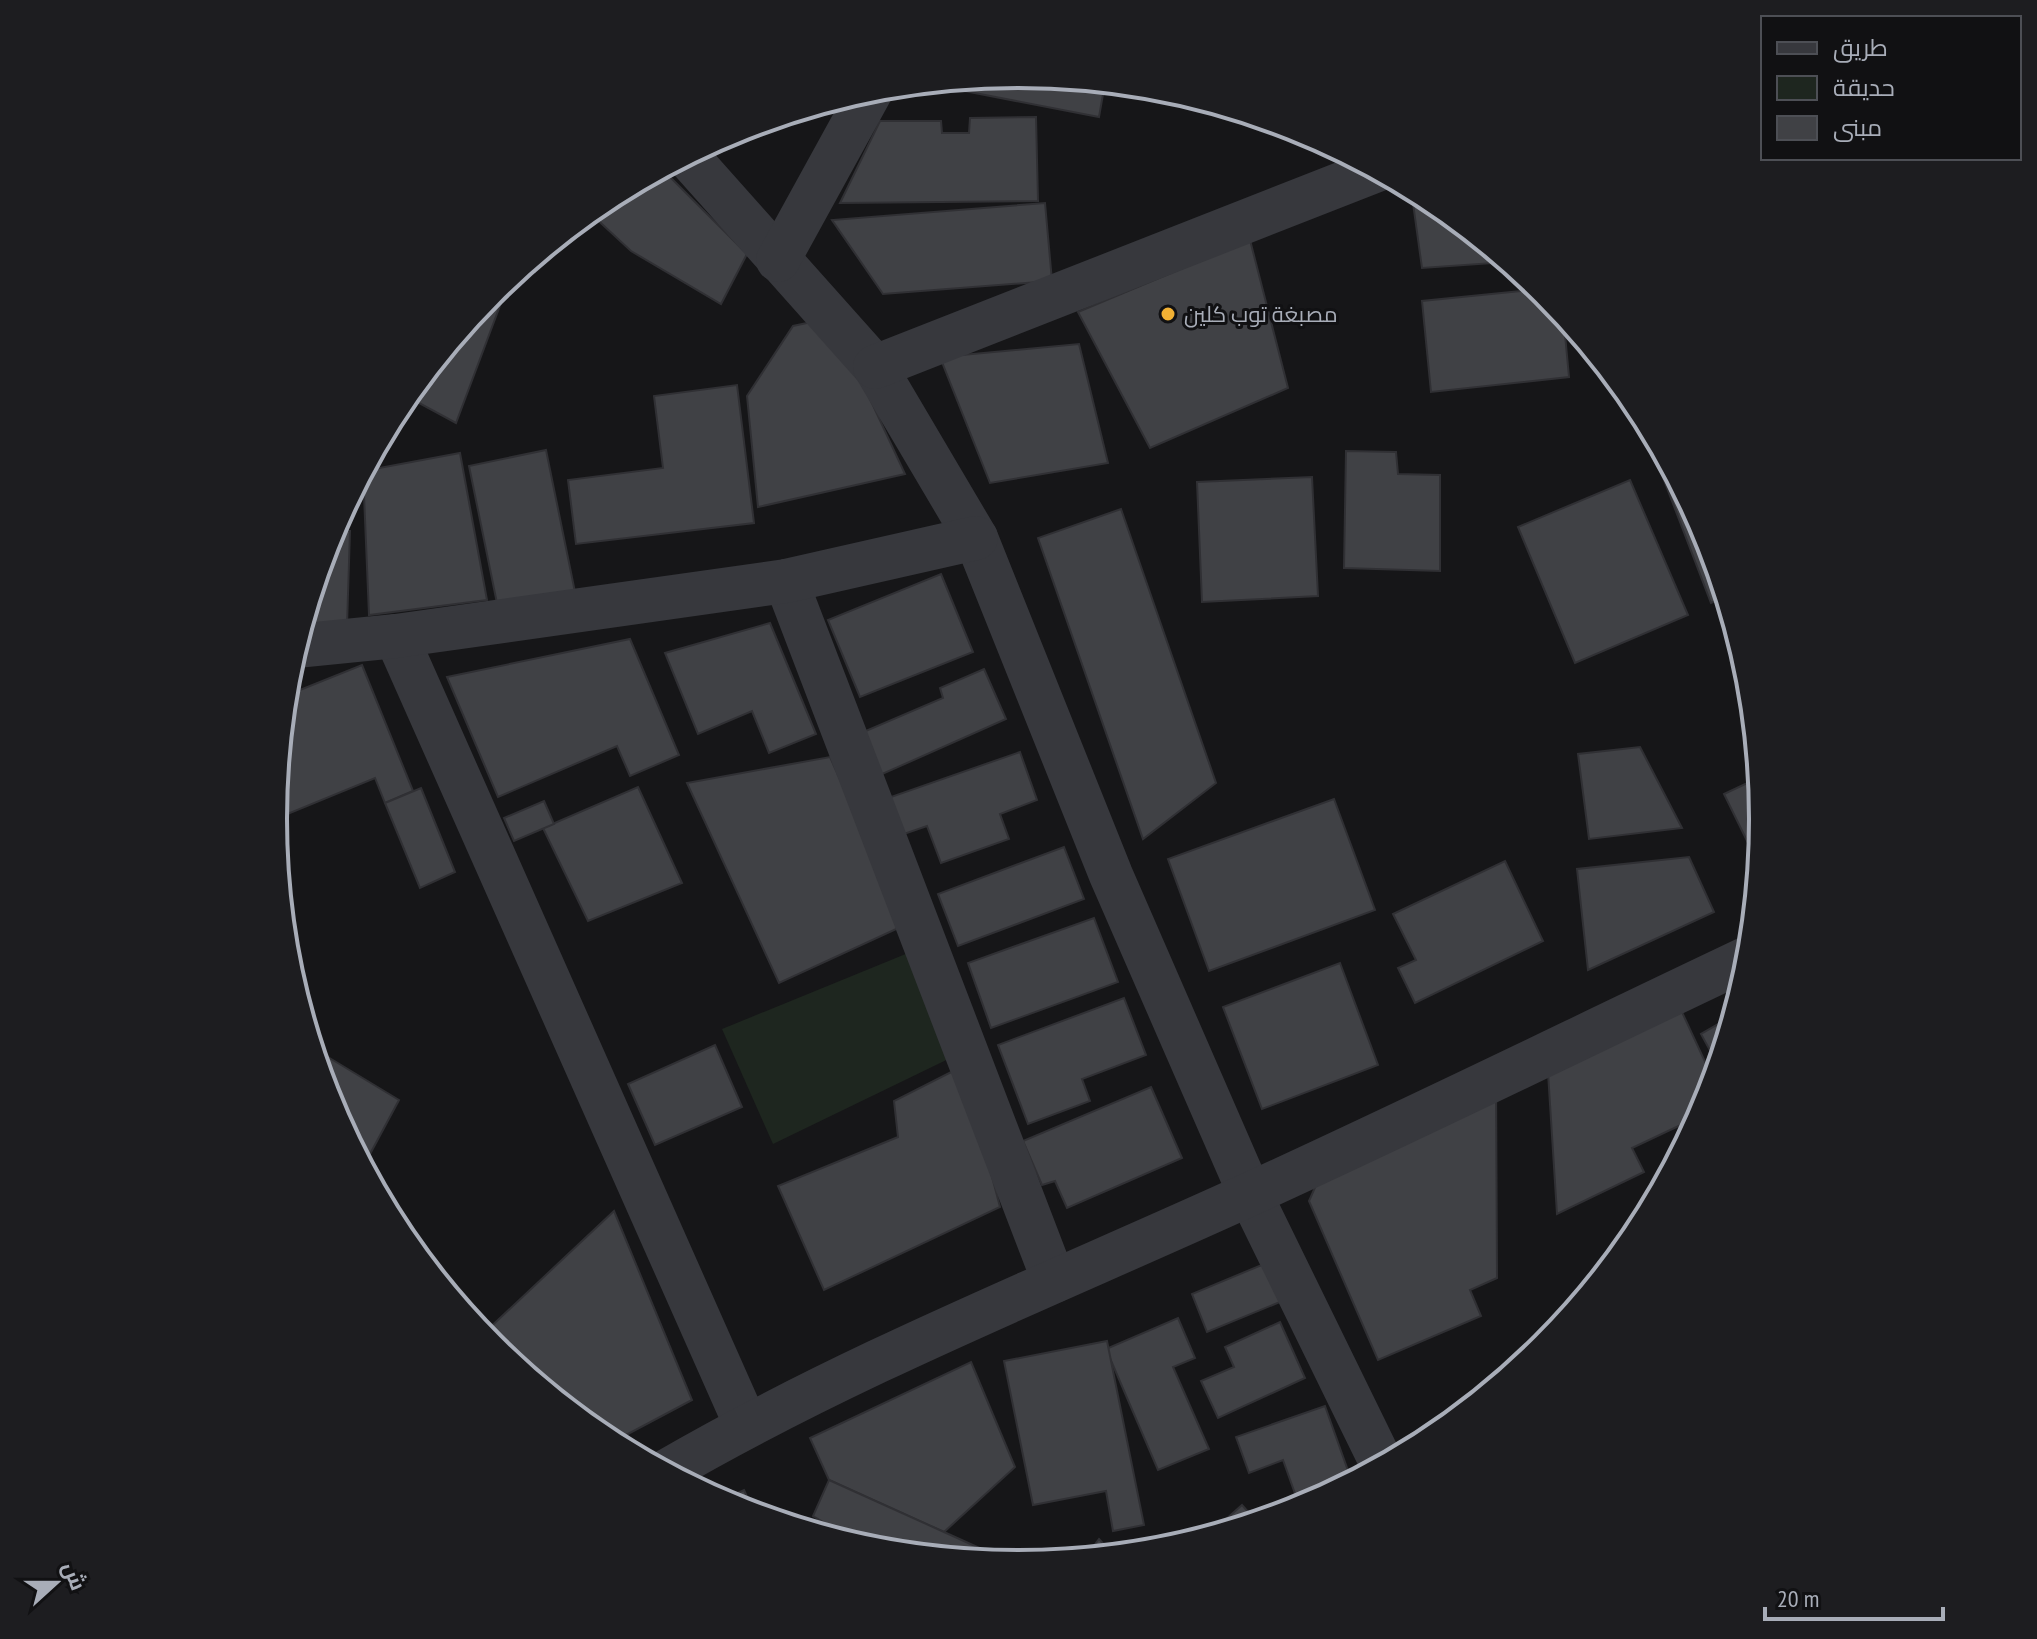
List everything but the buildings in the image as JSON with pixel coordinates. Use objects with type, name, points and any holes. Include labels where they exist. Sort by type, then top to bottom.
[{"type":"street","points":[[778,260],[863,105]]},
{"type":"street","points":[[694,164],[875,367],[976,538],[1111,875],[1250,1194],[1378,1456]]},
{"type":"street","points":[[875,367],[1364,175]]},
{"type":"street","points":[[309,645],[396,636],[786,581],[976,538]]},
{"type":"street","points":[[786,581],[1054,1281]]},
{"type":"street","points":[[396,636],[746,1425]]},
{"type":"street","points":[[676,1466],[746,1425],[1054,1281],[1250,1194],[1736,964]]},
{"type":"green space","points":[[913,951],[969,1049],[773,1144],[722,1029]]},
{"type":"place","name":"مصبغة توب كلين","points":[[1168,314]]}]
